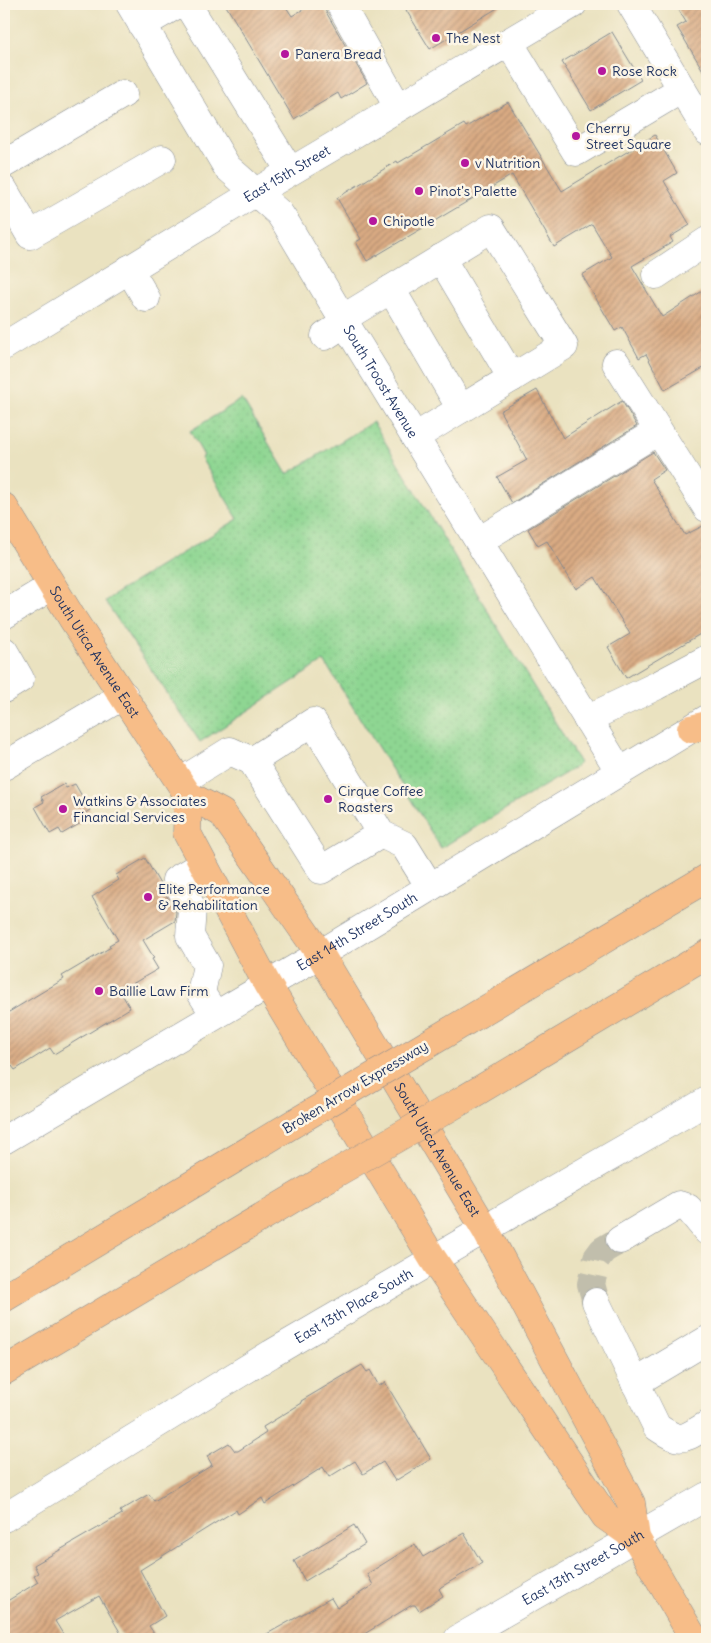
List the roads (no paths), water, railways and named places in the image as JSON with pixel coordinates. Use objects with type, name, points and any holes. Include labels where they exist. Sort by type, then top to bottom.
[{"type":"main road","name":"South Utica Avenue East","points":[[4,507],[52,586],[184,788],[222,812],[320,954],[485,1229],[631,1503],[636,1538],[694,1639]]},
{"type":"main road","name":"South Utica Avenue East","points":[[184,788],[187,834],[267,984],[433,1259],[605,1516],[636,1538]]},
{"type":"main road","name":"Broken Arrow Expressway","points":[[4,1298],[707,878]]},
{"type":"main road","points":[[4,1371],[707,954]]},
{"type":"main road","points":[[4,1276],[91,1246]]},
{"type":"main road","points":[[4,1379],[40,1349]]},
{"type":"street","points":[[136,14],[178,4]]},
{"type":"street","points":[[187,4],[290,171]]},
{"type":"street","points":[[340,4],[398,107]]},
{"type":"street","points":[[631,4],[682,89],[704,118]]},
{"type":"street","name":"East 15th Street","points":[[4,346],[290,171],[508,42],[564,6]]},
{"type":"street","name":"South Troost Avenue","points":[[136,14],[228,167],[279,213],[315,295],[415,436],[620,772]]},
{"type":"street","points":[[508,42],[576,152],[682,89]]},
{"type":"street","points":[[4,164],[123,94]]},
{"type":"street","points":[[4,190],[30,235],[162,158]]},
{"type":"street","points":[[656,275],[707,240],[704,225],[707,223]]},
{"type":"street","points":[[338,326],[391,289],[491,228],[564,346],[415,436]]},
{"type":"street","points":[[441,258],[512,378]]},
{"type":"street","points":[[129,269],[146,298]]},
{"type":"street","points":[[391,289],[461,409]]},
{"type":"street","points":[[616,363],[707,508]]},
{"type":"street","points":[[479,541],[658,431]]},
{"type":"street","points":[[4,615],[52,586]]},
{"type":"street","points":[[4,651],[20,679],[4,689]]},
{"type":"street","points":[[587,719],[707,659]]},
{"type":"street","points":[[4,766],[124,695]]},
{"type":"street","points":[[252,760],[313,722],[381,834],[404,845],[430,887]]},
{"type":"street","name":"East 14th Street South","points":[[4,1140],[320,954],[702,724]]},
{"type":"street","points":[[184,788],[230,751],[252,760],[321,870],[381,834]]},
{"type":"street","points":[[203,864],[176,880],[192,908],[190,936],[207,965],[200,993],[215,1015]]},
{"type":"street","name":"East 13th Place South","points":[[4,1518],[263,1359],[707,1101]]},
{"type":"street","points":[[620,1240],[679,1205],[688,1208],[707,1231]]},
{"type":"street","points":[[596,1302],[657,1427],[673,1438],[685,1437],[707,1425]]},
{"type":"street","points":[[635,1383],[707,1340]]},
{"type":"street","name":"East 13th Street South","points":[[458,1639],[707,1496]]},
{"type":"tunnel","points":[[596,1302],[591,1284],[597,1258],[603,1250],[620,1240]]},
{"type":"place","name":"The Nest","points":[[436,38]]},
{"type":"place","name":"Panera Bread","points":[[285,54]]},
{"type":"place","name":"Rose Rock","points":[[602,71]]},
{"type":"place","name":"Cherry Street Square","points":[[576,136]]},
{"type":"place","name":"v Nutrition","points":[[465,163]]},
{"type":"place","name":"Pinot's Palette","points":[[419,191]]},
{"type":"place","name":"Chipotle","points":[[373,221]]},
{"type":"place","name":"Cirque Coffee Roasters","points":[[328,799]]},
{"type":"place","name":"Watkins & Associates Financial Services","points":[[63,809]]},
{"type":"place","name":"Elite Performance & Rehabilitation","points":[[148,897]]},
{"type":"place","name":"Baillie Law Firm","points":[[99,991]]}]
